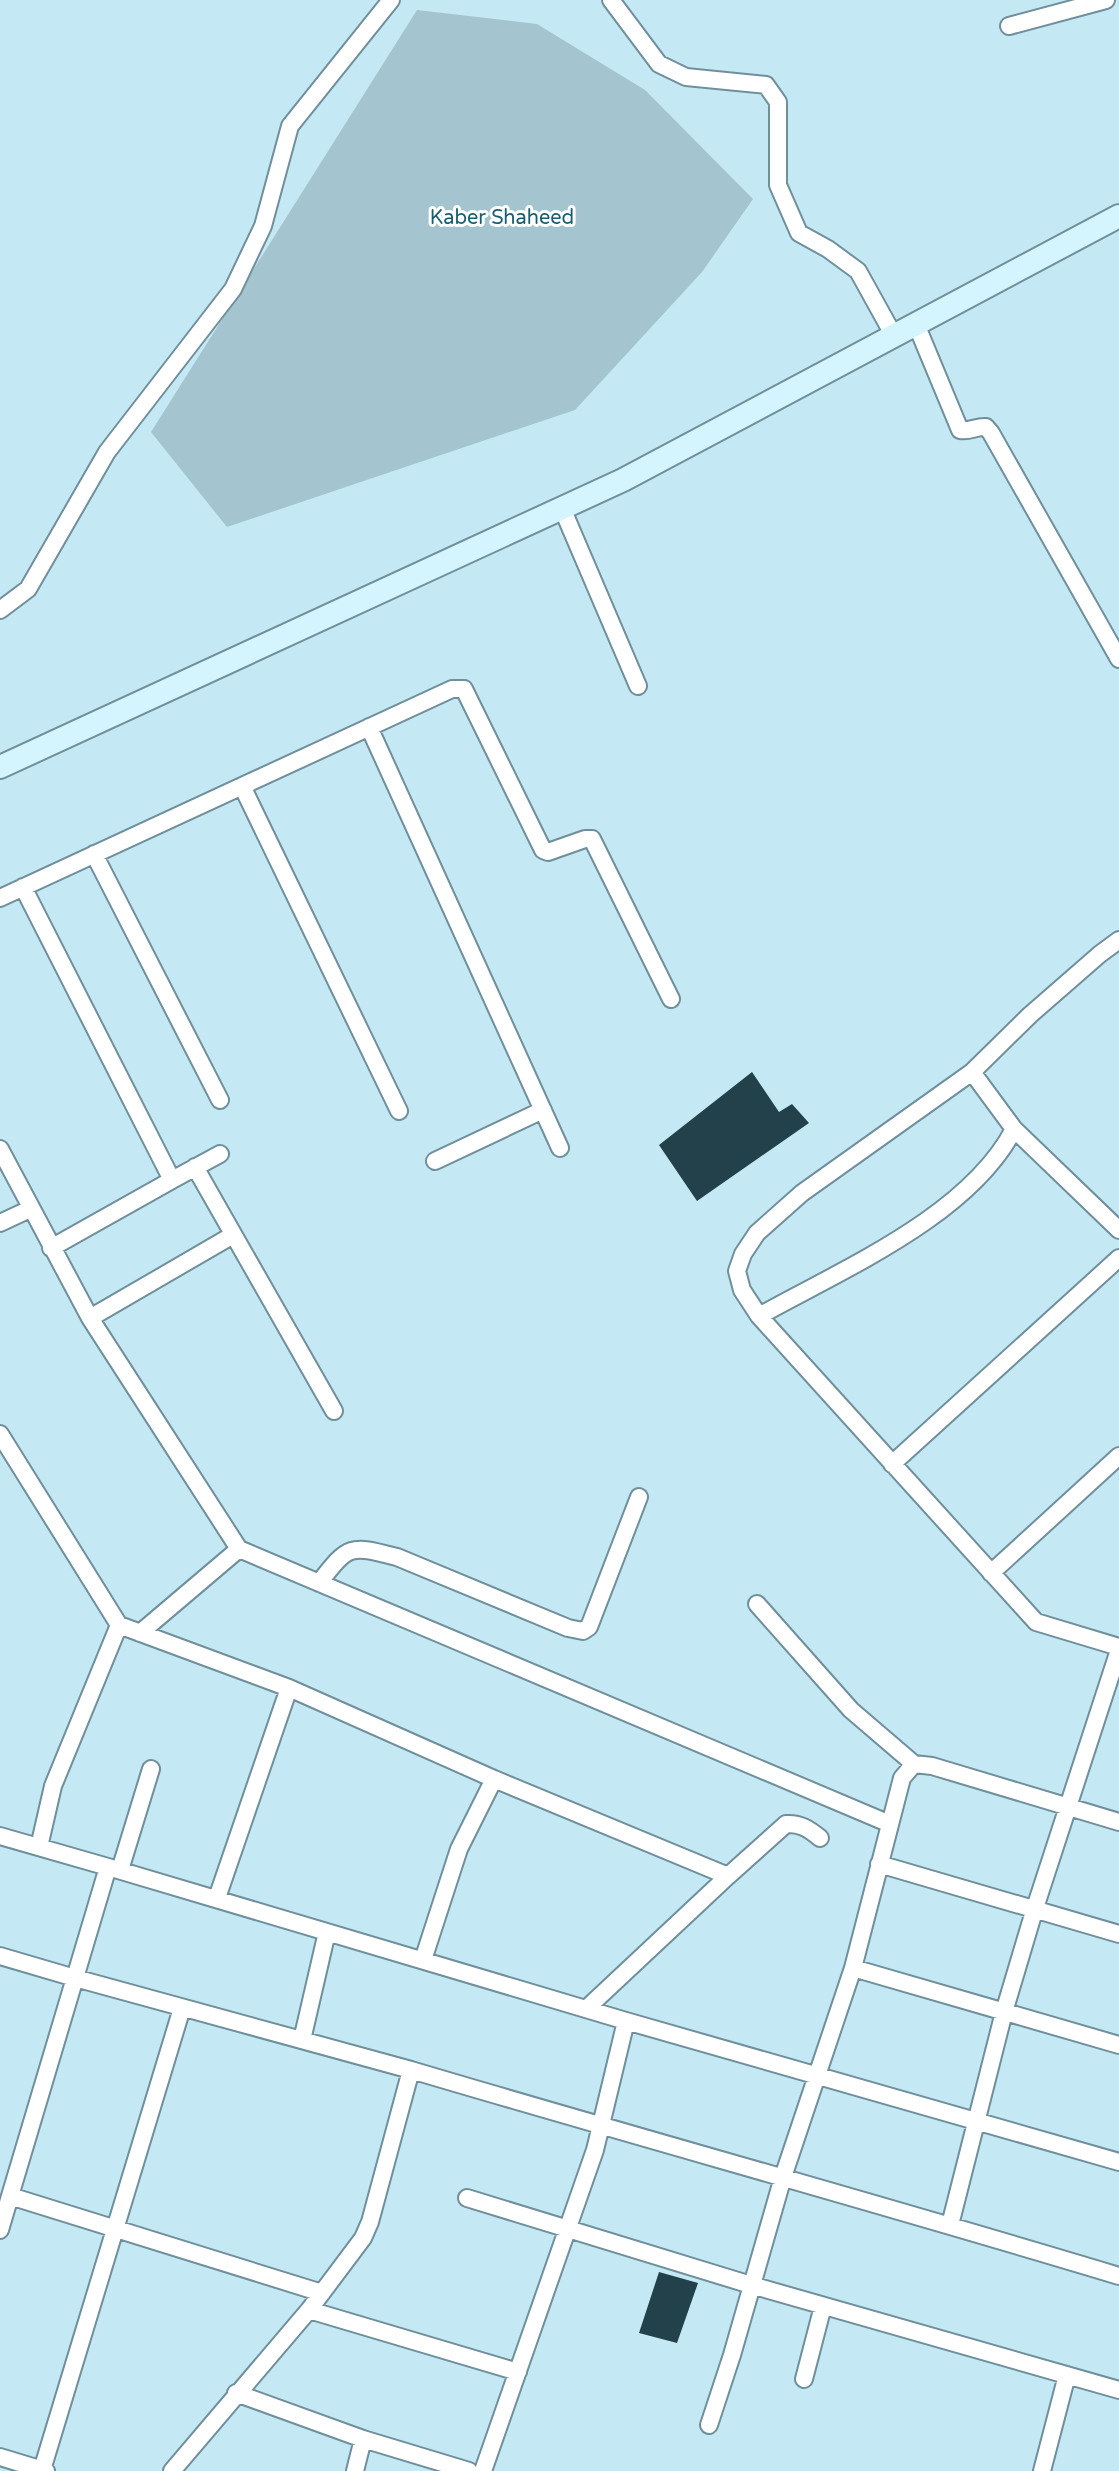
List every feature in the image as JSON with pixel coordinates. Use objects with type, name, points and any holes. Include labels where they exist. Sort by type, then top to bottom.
[{"type":"street","points":[[0,610],[28,589],[107,452],[233,289],[263,226],[290,126],[391,0]]},
{"type":"street","points":[[611,0],[659,64],[686,77],[766,85],[778,102],[778,185],[799,233],[828,249],[858,271],[894,336]]},
{"type":"street","points":[[1009,26],[1106,0]]},
{"type":"street","points":[[0,767],[623,480],[1119,216]]},
{"type":"street","points":[[916,324],[960,430],[966,432],[981,426],[990,433],[1119,659]]},
{"type":"street","points":[[562,508],[639,686]]},
{"type":"street","points":[[0,898],[452,689],[464,689],[543,850],[548,852],[585,839],[592,839],[671,999]]},
{"type":"street","points":[[369,727],[560,1148]]},
{"type":"street","points":[[242,786],[399,1111]]},
{"type":"street","points":[[94,854],[219,1100]]},
{"type":"street","points":[[23,887],[172,1180]]},
{"type":"street","points":[[950,2225],[978,2122],[1004,2012],[1119,1648],[1036,1622],[759,1316],[742,1290],[737,1271],[742,1254],[757,1233],[802,1192],[972,1072],[1030,1016],[1119,940]]},
{"type":"street","points":[[972,1072],[1014,1129],[1119,1230]]},
{"type":"street","points":[[435,1161],[543,1110]]},
{"type":"street","points":[[759,1316],[887,1245],[934,1215],[962,1194],[993,1163],[1014,1129]]},
{"type":"street","points":[[0,1149],[90,1318],[239,1549],[890,1824]]},
{"type":"street","points":[[51,1248],[220,1154]]},
{"type":"street","points":[[195,1167],[334,1411]]},
{"type":"street","points":[[0,1223],[30,1209]]},
{"type":"street","points":[[90,1318],[233,1235]]},
{"type":"street","points":[[892,1464],[1119,1258]]},
{"type":"street","points":[[0,1434],[119,1625],[289,1688],[494,1779],[728,1876]]},
{"type":"street","points":[[991,1573],[1119,1456]]},
{"type":"street","points":[[320,1583],[340,1556],[355,1548],[369,1550],[397,1557],[568,1628],[583,1631],[589,1627],[639,1497]]},
{"type":"street","points":[[141,1633],[239,1549]]},
{"type":"street","points":[[757,1604],[851,1710],[914,1764],[932,1766],[1119,1822]]},
{"type":"street","points":[[39,1847],[53,1786],[119,1625]]},
{"type":"street","points":[[217,1898],[289,1688]]},
{"type":"street","points":[[709,2425],[783,2177],[853,1968],[902,1778],[914,1764]]},
{"type":"street","points":[[0,2230],[75,1978],[150,1769]]},
{"type":"street","points":[[423,1960],[459,1850],[494,1779]]},
{"type":"street","points":[[586,2009],[786,1824],[796,1823],[810,1829],[819,1838]]},
{"type":"street","points":[[0,1836],[217,1898],[626,2021],[1119,2162]]},
{"type":"street","points":[[879,1864],[1119,1934]]},
{"type":"street","points":[[302,2040],[327,1932]]},
{"type":"street","points":[[0,1956],[411,2070],[600,2127],[783,2177],[1119,2276]]},
{"type":"street","points":[[853,1968],[1119,2045]]},
{"type":"street","points":[[0,2457],[44,2470],[182,2008]]},
{"type":"street","points":[[483,2471],[595,2150],[626,2021]]},
{"type":"street","points":[[181,2468],[236,2393],[309,2310],[363,2238],[370,2222],[411,2070]]},
{"type":"street","points":[[10,2196],[322,2293]]},
{"type":"street","points":[[467,2198],[751,2285],[1119,2390]]},
{"type":"street","points":[[804,2379],[823,2306]]},
{"type":"street","points":[[309,2310],[518,2372]]},
{"type":"street","points":[[1042,2471],[1067,2375]]},
{"type":"street","points":[[236,2393],[363,2439],[469,2471]]},
{"type":"street","points":[[355,2471],[363,2439]]},
{"type":"green space","name":"Kaber Shaheed","points":[[417,10],[537,24],[645,90],[753,199],[702,272],[575,410],[227,527],[151,432]]},
{"type":"building","points":[[752,1072],[779,1112],[792,1104],[809,1123],[697,1201],[659,1145]]},
{"type":"building","points":[[659,2272],[698,2283],[677,2343],[639,2333]]}]
